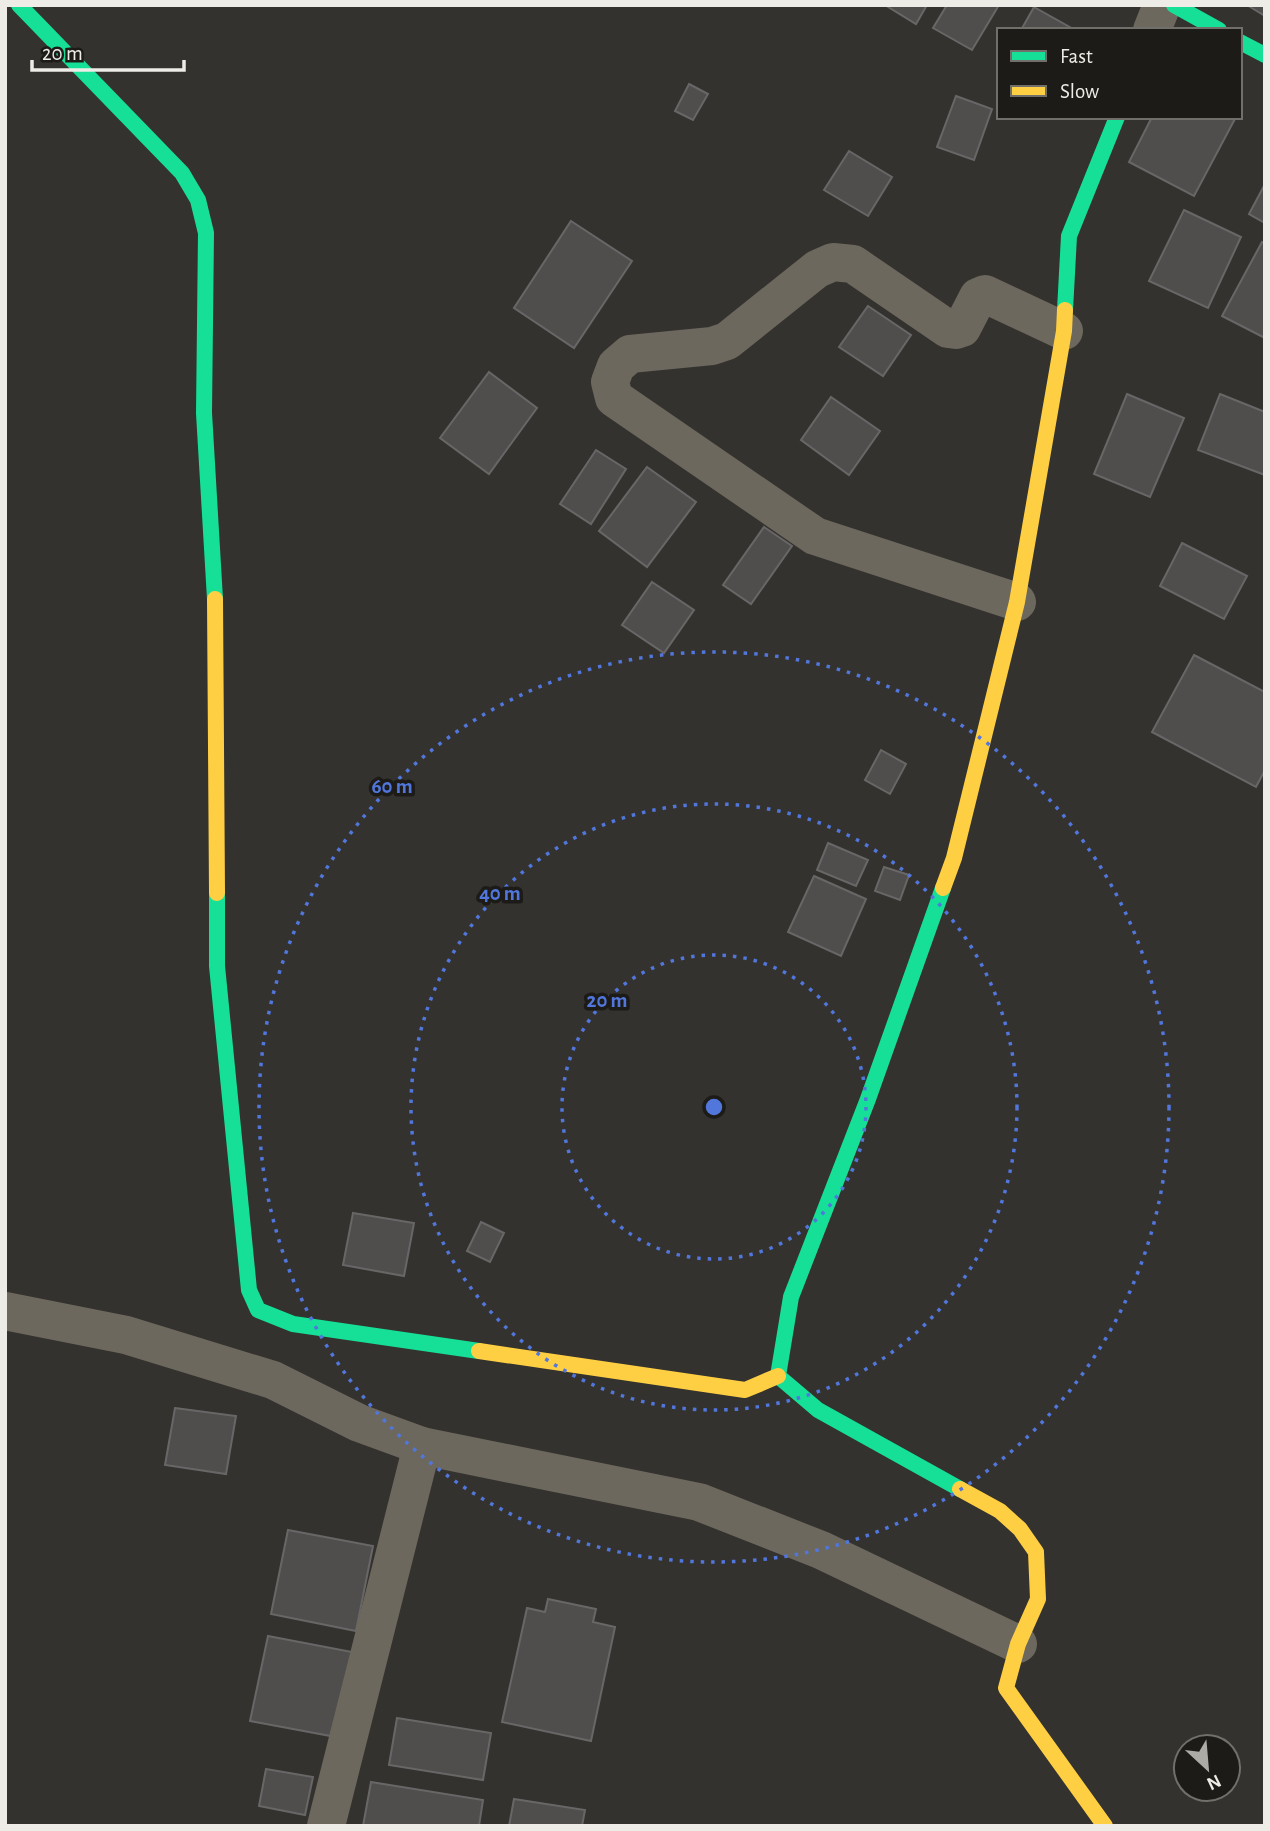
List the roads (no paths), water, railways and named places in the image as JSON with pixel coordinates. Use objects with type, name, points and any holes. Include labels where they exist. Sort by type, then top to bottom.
[{"type":"street","points":[[19,5],[182,173],[198,200],[206,233],[204,413],[216,608],[217,966],[249,1290],[258,1310],[293,1324],[745,1390],[778,1377]]},
{"type":"street","points":[[1153,28],[1162,5]]},
{"type":"street","points":[[1174,5],[1215,28]]},
{"type":"street","points":[[1242,43],[1265,55]]},
{"type":"street","points":[[778,1377],[791,1297],[868,1099],[954,858],[1017,602],[1064,331],[1069,236],[1116,119]]},
{"type":"street","points":[[1017,602],[815,536],[614,398],[611,382],[616,366],[630,354],[712,346],[727,341],[817,269],[833,262],[853,264],[948,329],[962,328],[978,297],[985,294],[1064,331]]},
{"type":"street","points":[[5,1311],[126,1335],[273,1380],[359,1423],[422,1446],[699,1502],[821,1550],[1017,1644]]},
{"type":"street","points":[[778,1377],[818,1410],[1000,1511],[1020,1529],[1035,1552],[1038,1599],[1017,1644],[1006,1688],[1105,1826]]},
{"type":"street","points":[[326,1826],[422,1446]]}]
